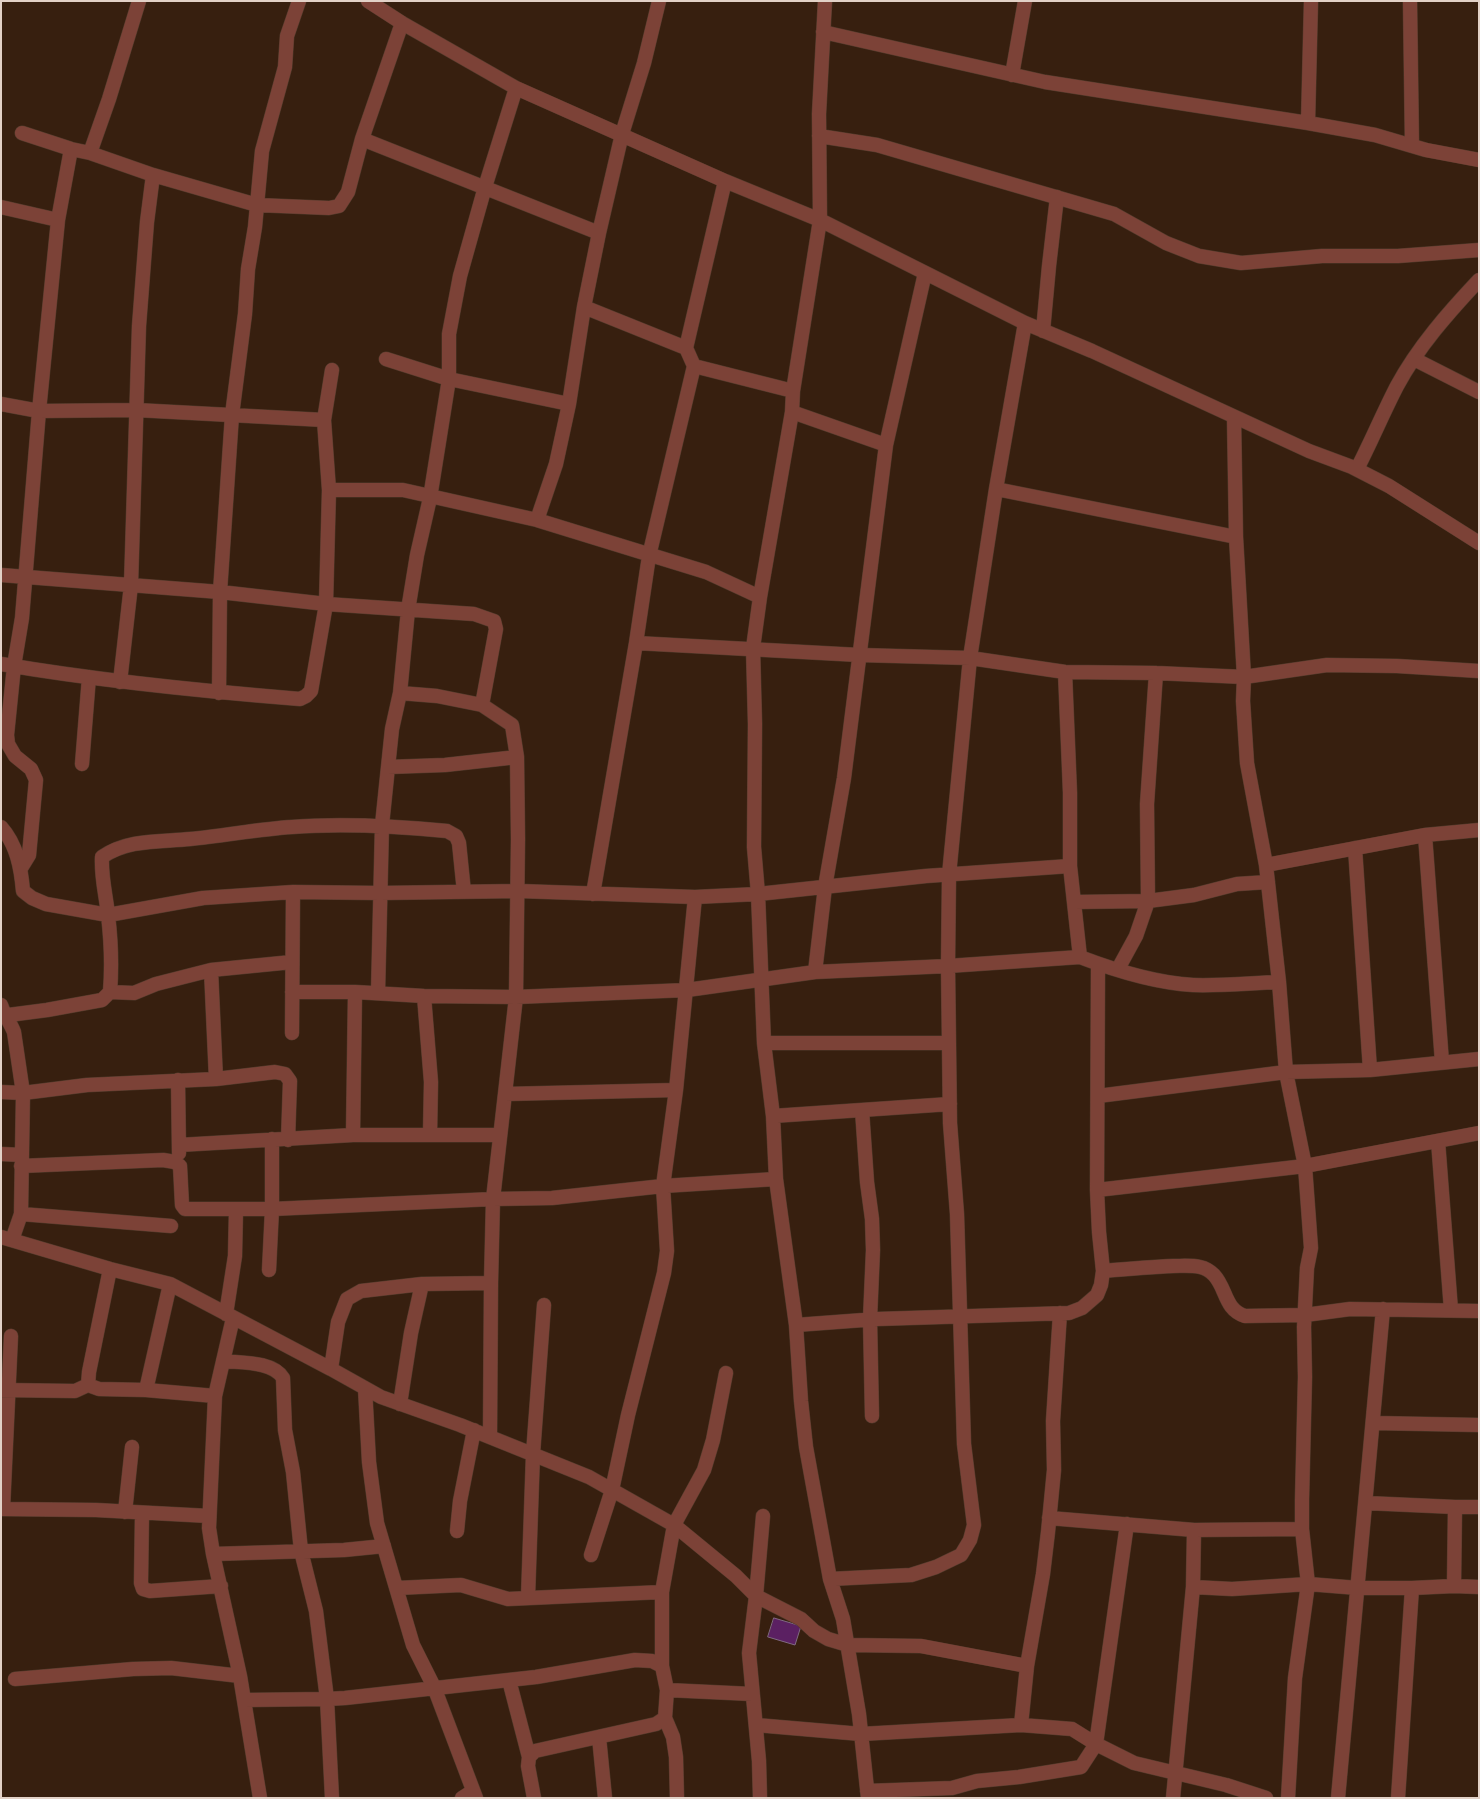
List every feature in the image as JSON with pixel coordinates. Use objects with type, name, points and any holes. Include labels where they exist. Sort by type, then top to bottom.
[{"type":"street","points":[[90,153],[109,99],[139,1]]},
{"type":"street","points":[[219,693],[220,592],[232,415],[262,151],[285,67],[287,36],[299,1]]},
{"type":"street","points":[[368,1],[402,23],[516,88],[725,181],[820,220],[1025,323],[1092,351],[1309,451],[1357,469],[1389,486],[1479,543]]},
{"type":"street","points":[[537,520],[556,464],[569,404],[584,307],[599,233],[622,134],[659,1]]},
{"type":"street","points":[[824,1],[819,136],[820,220],[793,391],[792,412],[760,596],[753,648],[755,724],[754,847],[758,894],[764,1043],[773,1116],[776,1179],[796,1325],[802,1414],[830,1579],[843,1619],[848,1645],[868,1794],[952,1788],[977,1781],[1019,1777],[1081,1767],[1096,1744],[1127,1524]]},
{"type":"street","points":[[1012,75],[1025,1]]},
{"type":"street","points":[[1308,123],[1311,1]]},
{"type":"street","points":[[1410,1],[1412,146]]},
{"type":"street","points":[[22,133],[90,153],[153,175],[257,205],[328,208],[339,206],[348,192],[362,139],[402,23]]},
{"type":"street","points":[[823,32],[1045,82],[1376,135],[1412,146],[1479,160]]},
{"type":"street","points":[[378,993],[382,825],[392,729],[400,693],[408,610],[417,555],[430,498],[449,379],[449,334],[460,276],[516,88]]},
{"type":"street","points":[[819,136],[877,145],[1114,214],[1166,243],[1199,256],[1241,263],[1322,256],[1398,256],[1479,250]]},
{"type":"street","points":[[362,139],[599,233]]},
{"type":"street","points":[[21,868],[29,854],[36,780],[31,769],[16,756],[8,744],[7,665],[22,618],[39,411],[58,220],[72,149]]},
{"type":"street","points":[[120,682],[131,585],[139,326],[147,222],[153,175]]},
{"type":"street","points":[[594,894],[649,556],[694,366],[686,348],[725,181]]},
{"type":"street","points":[[1043,330],[1057,197]]},
{"type":"street","points":[[1,207],[58,220]]},
{"type":"street","points":[[815,972],[825,887],[844,778],[886,445],[925,273]]},
{"type":"street","points":[[1357,469],[1398,385],[1414,359],[1430,335],[1479,280]]},
{"type":"street","points":[[584,307],[686,348]]},
{"type":"street","points":[[830,1579],[911,1575],[936,1567],[961,1555],[970,1540],[974,1525],[964,1444],[957,1214],[950,1104],[949,875],[970,658],[996,488],[1025,323]]},
{"type":"street","points":[[386,359],[449,379],[569,404]]},
{"type":"street","points":[[1414,359],[1479,392]]},
{"type":"street","points":[[694,366],[793,391]]},
{"type":"street","points":[[7,665],[120,682],[219,693],[300,699],[306,696],[311,691],[326,604],[329,490],[324,420],[332,370]]},
{"type":"street","points":[[1,404],[39,411],[136,410],[324,420]]},
{"type":"street","points":[[792,412],[886,445]]},
{"type":"street","points":[[1234,417],[1236,537],[1247,763],[1266,865],[1279,982],[1286,1072],[1305,1166],[1311,1248],[1307,1268],[1305,1315],[1302,1528],[1308,1584],[1295,1678],[1288,1798]]},
{"type":"street","points":[[996,488],[1236,537]]},
{"type":"street","points":[[329,490],[403,490],[430,498],[537,520],[706,572],[760,596]]},
{"type":"street","points":[[1,575],[220,592],[326,604],[474,614],[494,621],[496,629],[496,638],[482,705]]},
{"type":"street","points":[[636,643],[859,655],[970,658],[1065,672],[1156,673],[1244,677],[1326,665],[1398,666],[1479,671]]},
{"type":"street","points":[[1065,672],[1070,793],[1070,866],[1080,957]]},
{"type":"street","points":[[1118,969],[1136,936],[1148,900],[1147,804],[1156,673]]},
{"type":"street","points":[[82,764],[89,677]]},
{"type":"street","points":[[400,693],[436,696],[482,705],[512,725],[517,757],[519,891],[516,997],[493,1199],[490,1437]]},
{"type":"street","points":[[388,767],[445,765],[517,757]]},
{"type":"street","points":[[2,1013],[47,1010],[102,1000],[110,992],[108,915],[101,874],[102,857],[114,849],[136,844],[190,840],[292,827],[382,825],[447,831],[456,836],[459,843],[464,892]]},
{"type":"street","points":[[1,827],[10,837],[21,868],[23,891],[32,898],[46,904],[108,915],[203,898],[293,892],[519,891],[695,897],[758,894],[949,875],[1070,866]]},
{"type":"street","points":[[1266,865],[1425,835],[1479,830]]},
{"type":"street","points":[[1425,835],[1442,1062]]},
{"type":"street","points":[[1355,848],[1370,1070]]},
{"type":"street","points":[[1074,902],[1148,900],[1194,894],[1237,884],[1268,882]]},
{"type":"street","points":[[292,1033],[293,892]]},
{"type":"street","points":[[591,1555],[612,1490],[630,1406],[664,1273],[667,1251],[663,1186],[676,1090],[695,897]]},
{"type":"street","points":[[292,992],[516,997],[687,990],[815,972],[948,966],[1080,957],[1098,964],[1150,978],[1192,985],[1279,982]]},
{"type":"street","points":[[110,992],[134,993],[156,984],[211,970],[292,962]]},
{"type":"street","points":[[796,1325],[870,1319],[1070,1313],[1082,1308],[1097,1295],[1103,1271],[1097,1190],[1098,964]]},
{"type":"street","points":[[211,970],[216,1079]]},
{"type":"street","points":[[353,1135],[355,992]]},
{"type":"street","points":[[424,996],[431,1082],[430,1135]]},
{"type":"street","points":[[2,1013],[11,1023],[14,1032],[23,1093],[21,1214],[7,1239],[110,1269],[170,1284],[380,1397],[474,1430],[589,1477],[674,1525],[756,1596],[801,1619],[814,1631],[828,1639],[848,1645],[921,1646],[1027,1666]]},
{"type":"street","points":[[764,1043],[949,1043]]},
{"type":"street","points":[[1098,1096],[1286,1072],[1370,1070],[1479,1059]]},
{"type":"street","points":[[1,1092],[23,1093],[87,1084],[216,1079],[275,1072],[285,1074],[290,1081],[288,1140]]},
{"type":"street","points":[[178,1080],[182,1205],[185,1209],[272,1210],[493,1199],[552,1198],[663,1186],[776,1179]]},
{"type":"street","points":[[505,1094],[676,1090]]},
{"type":"street","points":[[773,1116],[950,1104]]},
{"type":"street","points":[[862,1110],[867,1182],[872,1219],[873,1250],[870,1319],[872,1416]]},
{"type":"street","points":[[1097,1190],[1305,1166],[1479,1133]]},
{"type":"street","points":[[179,1145],[353,1135],[500,1135]]},
{"type":"street","points":[[269,1270],[272,1210],[272,1139]]},
{"type":"street","points":[[1438,1141],[1451,1310]]},
{"type":"street","points":[[1,1154],[21,1161],[163,1160],[175,1162],[180,1166]]},
{"type":"street","points":[[236,1210],[235,1256],[230,1316],[215,1396],[210,1516],[212,1554],[221,1586],[240,1676],[260,1798]]},
{"type":"street","points":[[21,1214],[171,1226]]},
{"type":"street","points":[[1103,1271],[1171,1266],[1208,1269],[1214,1275],[1226,1295],[1230,1307],[1236,1313],[1245,1316],[1305,1315],[1350,1309],[1479,1311]]},
{"type":"street","points":[[88,1385],[110,1269]]},
{"type":"street","points":[[331,1369],[338,1322],[347,1299],[361,1291],[422,1284],[491,1283]]},
{"type":"street","points":[[146,1390],[170,1284]]},
{"type":"street","points":[[400,1404],[411,1332],[422,1284]]},
{"type":"street","points":[[528,1597],[533,1454],[544,1305]]},
{"type":"street","points":[[1338,1798],[1383,1309]]},
{"type":"street","points":[[1021,1725],[1027,1666],[1041,1581],[1054,1470],[1053,1421],[1060,1313]]},
{"type":"street","points":[[11,1336],[5,1390],[2,1509],[96,1510],[142,1514],[210,1516]]},
{"type":"street","points":[[223,1361],[266,1366],[280,1373],[283,1378],[285,1430],[293,1472],[301,1551],[316,1611],[328,1699],[332,1798]]},
{"type":"street","points":[[677,1798],[674,1738],[665,1718],[667,1690],[662,1666],[662,1592],[674,1525],[704,1470],[713,1440],[726,1373]]},
{"type":"street","points":[[5,1390],[75,1391],[88,1385],[99,1389],[146,1390],[215,1396]]},
{"type":"street","points":[[365,1388],[370,1462],[378,1522],[384,1546],[398,1588],[413,1645],[434,1687],[470,1795]]},
{"type":"street","points":[[1373,1423],[1479,1425]]},
{"type":"street","points":[[457,1531],[460,1501],[474,1430]]},
{"type":"street","points":[[125,1512],[132,1448]]},
{"type":"street","points":[[1366,1503],[1479,1507]]},
{"type":"street","points":[[1454,1586],[1455,1507]]},
{"type":"street","points":[[142,1514],[141,1583],[143,1589],[150,1591],[221,1586]]},
{"type":"street","points":[[760,1798],[756,1725],[749,1654],[763,1516]]},
{"type":"street","points":[[1049,1518],[1194,1530],[1302,1528]]},
{"type":"street","points":[[1173,1798],[1193,1587],[1194,1530]]},
{"type":"street","points":[[212,1554],[259,1554],[384,1546]]},
{"type":"street","points":[[1193,1587],[1232,1589],[1308,1584],[1358,1588],[1479,1587]]},
{"type":"street","points":[[398,1588],[461,1585],[508,1599],[662,1592]]},
{"type":"street","points":[[1398,1798],[1412,1588]]},
{"type":"street","points":[[244,1700],[346,1698],[509,1680],[636,1660],[652,1661],[662,1666]]},
{"type":"street","points":[[15,1678],[171,1668],[240,1676]]},
{"type":"street","points":[[509,1680],[529,1757],[528,1766],[534,1798]]},
{"type":"street","points":[[667,1690],[752,1694]]},
{"type":"street","points":[[529,1757],[535,1750],[656,1724],[665,1718]]},
{"type":"street","points":[[756,1725],[861,1734],[1021,1725],[1072,1729],[1096,1744],[1134,1763],[1226,1784],[1266,1798]]},
{"type":"street","points":[[599,1737],[605,1798]]},
{"type":"building","points":[[774,1618],[801,1626],[795,1645],[768,1637]]}]
